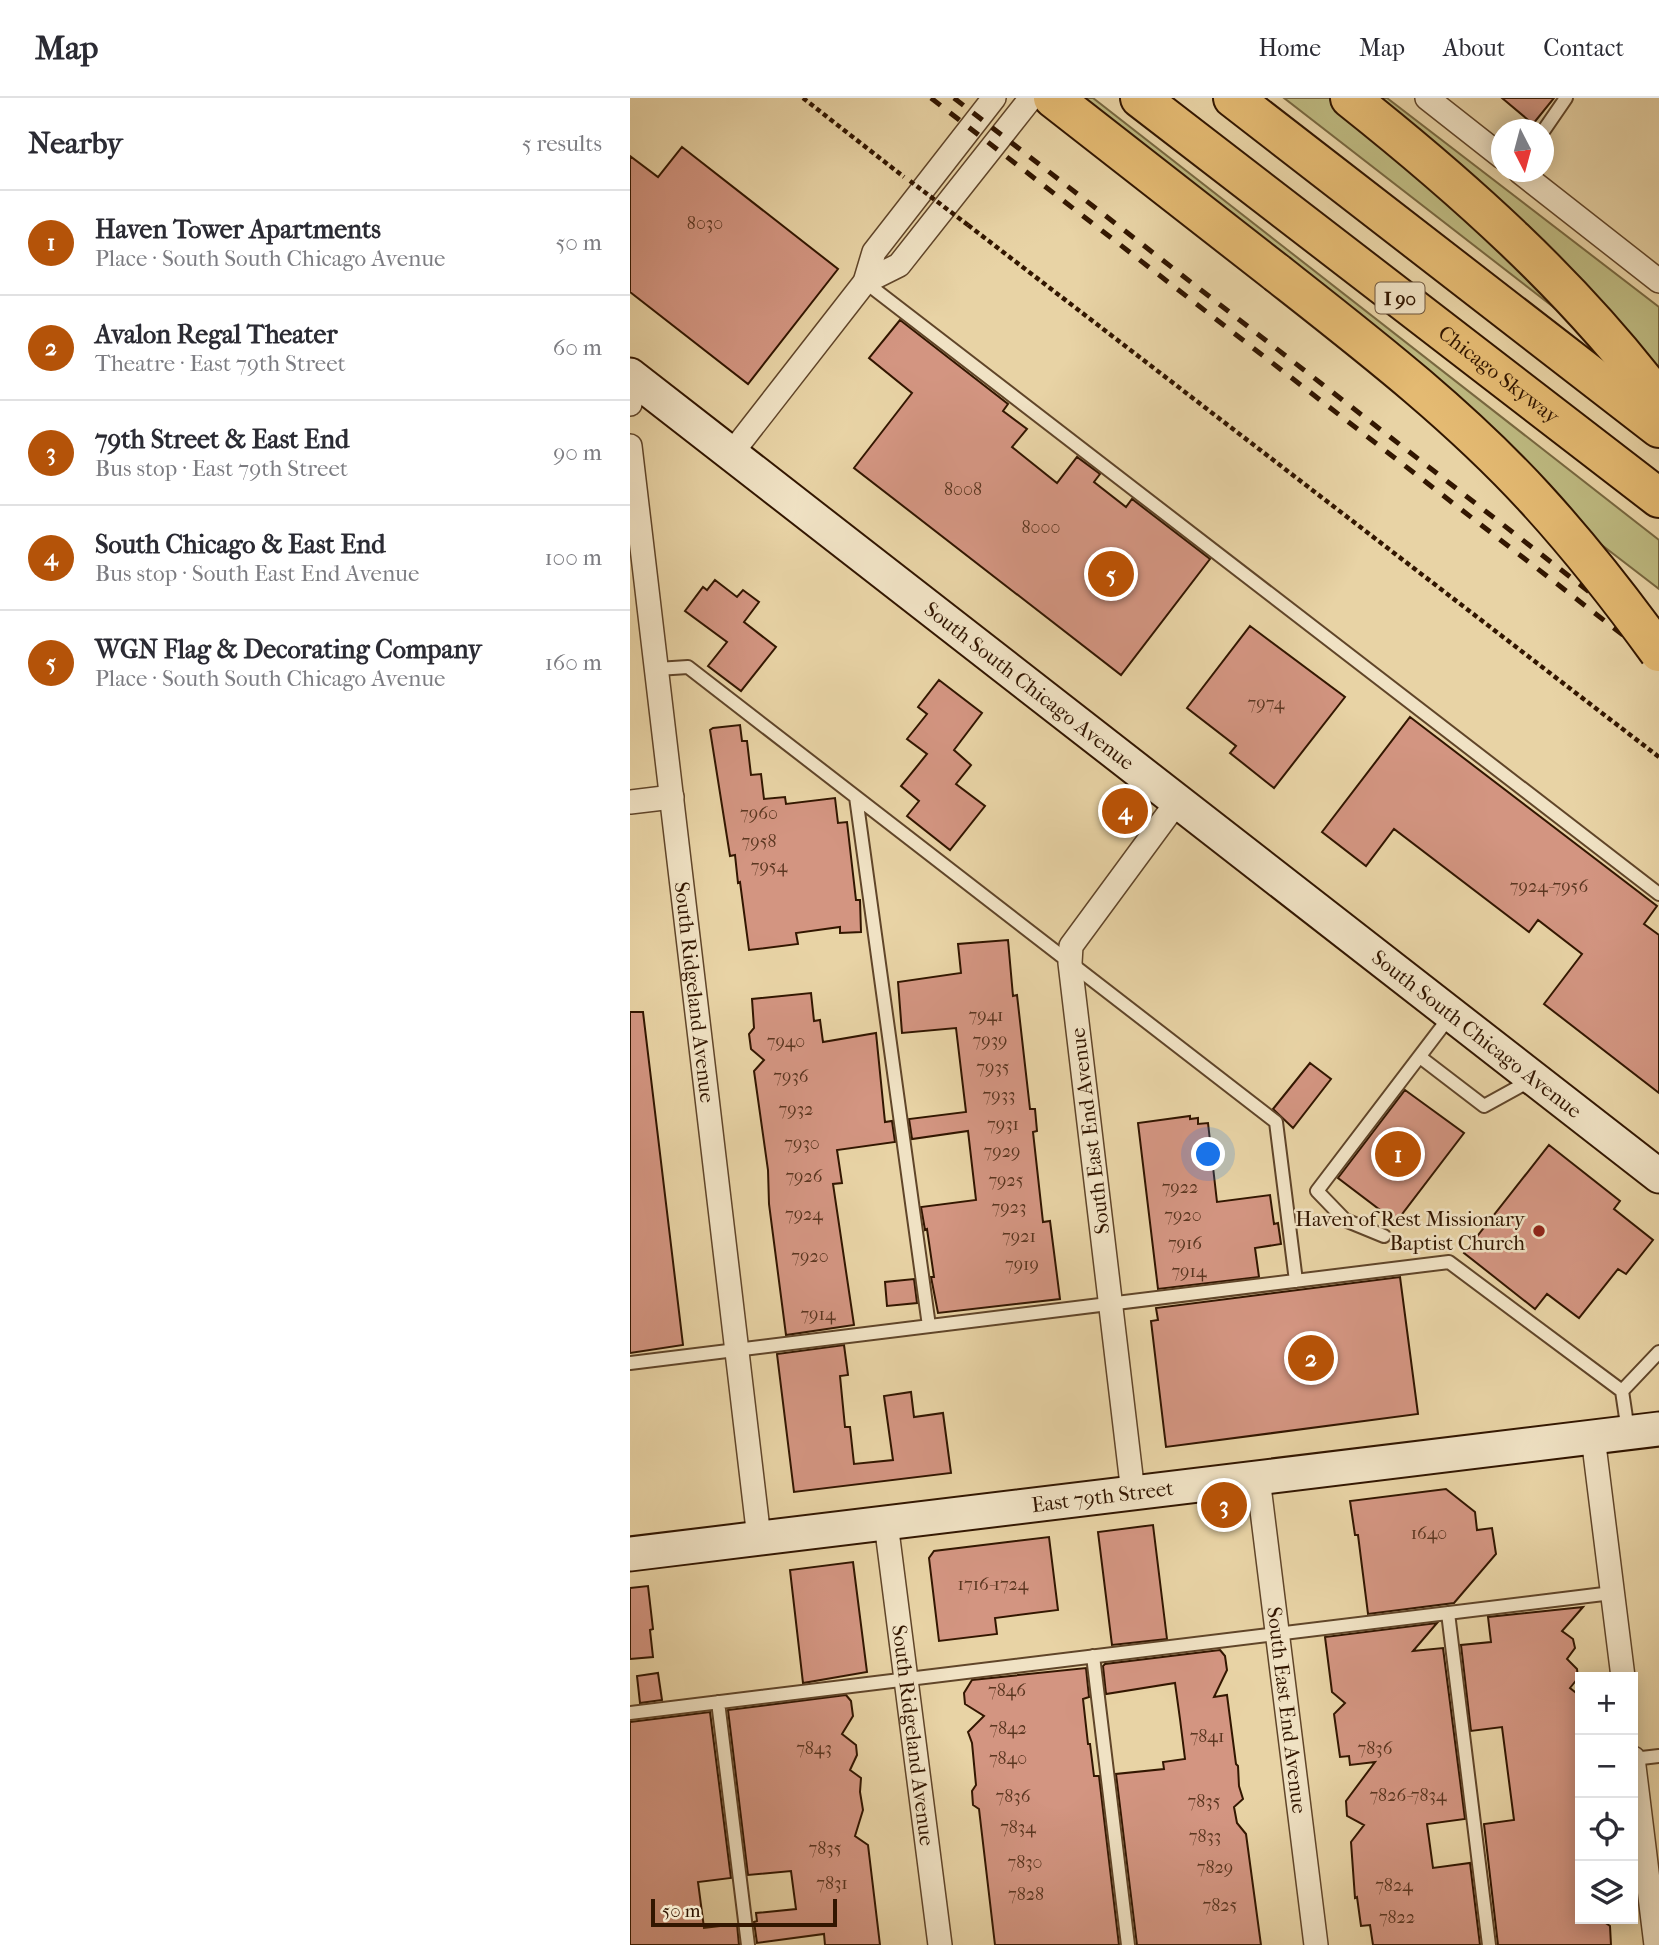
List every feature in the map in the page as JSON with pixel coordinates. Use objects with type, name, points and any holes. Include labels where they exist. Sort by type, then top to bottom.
[{"type":"highway","points":[[1053,98],[1383,356],[1485,447],[1534,497],[1613,589],[1659,652]]},
{"type":"highway","name":"Chicago Skyway","points":[[1140,98],[1659,498]]},
{"type":"highway","name":"I 90","points":[[1233,98],[1659,428]]},
{"type":"highway","points":[[1350,98],[1490,216],[1585,311],[1659,400]]},
{"type":"main road","name":"South South Chicago Avenue","points":[[631,386],[731,454],[1658,1173]]},
{"type":"main road","name":"East 79th Street","points":[[630,1554],[1644,1431]]},
{"type":"street","points":[[731,454],[865,282],[874,252],[994,98]]},
{"type":"street","points":[[865,282],[899,265],[1031,98]]},
{"type":"street","points":[[1427,98],[1491,148]]},
{"type":"street","points":[[1533,182],[1659,281]]},
{"type":"street","name":"South Ridgeland Avenue","points":[[630,446],[759,1538]]},
{"type":"street","points":[[630,802],[672,797]]},
{"type":"street","name":"South East End Avenue","points":[[1133,1493],[1070,963],[1071,946],[1177,802]]},
{"type":"street","points":[[1593,1437],[1622,1672]]},
{"type":"street","name":"South East End Avenue","points":[[1258,1478],[1316,1945]]},
{"type":"street","name":"South Ridgeland Avenue","points":[[886,1523],[940,1945]]},
{"type":"street","points":[[1638,1798],[1656,1945]]},
{"type":"lane","points":[[1552,119],[1566,98]]},
{"type":"lane","points":[[865,282],[1659,894]]},
{"type":"lane","points":[[657,669],[688,667],[1276,1122],[1296,1281]]},
{"type":"lane","points":[[856,797],[929,1326]]},
{"type":"lane","points":[[1384,1236],[1345,1220],[1317,1191],[1451,1015]]},
{"type":"lane","points":[[1420,1058],[1484,1106],[1534,1079]]},
{"type":"lane","points":[[630,1363],[1449,1262],[1622,1391],[1644,1431]]},
{"type":"lane","points":[[1622,1391],[1659,1352]]},
{"type":"lane","points":[[630,1713],[1612,1593]]},
{"type":"lane","points":[[1448,1613],[1489,1945]]},
{"type":"lane","points":[[1093,1656],[1128,1945]]},
{"type":"lane","points":[[718,1702],[748,1945]]},
{"type":"lane","points":[[1638,1758],[1659,1756]]},
{"type":"path","points":[[803,98],[1659,757]]},
{"type":"shaded area","points":[[1081,98],[1093,98],[1659,540],[1659,589],[1594,539]]},
{"type":"shaded area","points":[[1284,98],[1387,98],[1491,178],[1491,182],[1496,182],[1659,307],[1659,389]]},
{"type":"building","points":[[1502,98],[1554,98],[1537,119],[1527,119]]},
{"type":"building","points":[[682,147],[838,269],[748,384],[630,292],[630,156],[658,177]]},
{"type":"building","points":[[900,320],[1008,404],[1003,411],[1027,429],[1012,447],[1057,483],[1077,457],[1100,474],[1094,482],[1126,507],[1132,499],[1210,559],[1121,675],[854,468],[912,393],[869,358]]},
{"type":"building","points":[[715,580],[737,597],[743,590],[759,602],[744,622],[776,647],[741,691],[708,666],[727,642],[685,611],[703,587],[707,590]]},
{"type":"building","points":[[1250,626],[1345,697],[1274,788],[1230,753],[1236,746],[1187,708]]},
{"type":"building","points":[[939,680],[982,713],[954,750],[971,765],[956,784],[985,806],[950,850],[907,816],[919,801],[901,786],[927,754],[907,739],[927,714],[918,707]]},
{"type":"building","points":[[1410,717],[1657,906],[1644,924],[1659,935],[1659,1093],[1544,1004],[1582,954],[1538,920],[1529,932],[1394,829],[1366,866],[1322,832]]},
{"type":"building","points":[[740,725],[742,741],[747,741],[751,775],[761,774],[764,799],[785,797],[786,804],[835,798],[838,823],[847,822],[856,900],[860,900],[861,932],[840,933],[840,927],[796,933],[798,944],[749,950],[740,882],[738,883],[735,855],[730,856],[710,730]]},
{"type":"building","points":[[1008,940],[1013,996],[1017,995],[1030,1109],[1035,1109],[1037,1131],[1033,1132],[1043,1222],[1050,1221],[1060,1299],[938,1313],[931,1277],[934,1277],[927,1229],[925,1230],[921,1207],[976,1200],[968,1131],[912,1139],[909,1119],[966,1112],[956,1028],[902,1033],[898,982],[961,973],[958,944]]},
{"type":"building","points":[[811,993],[814,1021],[820,1020],[823,1042],[876,1033],[885,1122],[892,1121],[895,1142],[837,1150],[842,1183],[833,1184],[854,1325],[786,1335],[754,1071],[764,1060],[751,1049],[749,1034],[754,1028],[752,999]]},
{"type":"building","points":[[630,1012],[643,1012],[683,1345],[630,1353]]},
{"type":"building","points":[[1310,1063],[1331,1079],[1293,1128],[1273,1109]]},
{"type":"building","points":[[1405,1090],[1464,1133],[1396,1222],[1338,1178]]},
{"type":"building","points":[[1190,1116],[1190,1119],[1198,1118],[1198,1124],[1208,1123],[1217,1202],[1270,1195],[1274,1224],[1278,1223],[1281,1244],[1255,1248],[1259,1277],[1158,1289],[1138,1123]]},
{"type":"building","name":"Haven of Rest Missionary Baptist Church","points":[[1549,1145],[1620,1201],[1614,1209],[1653,1240],[1626,1274],[1618,1269],[1579,1318],[1547,1294],[1535,1309],[1464,1253]]},
{"type":"building","points":[[1400,1277],[1418,1414],[1166,1447],[1151,1321],[1158,1320],[1156,1308]]},
{"type":"building","points":[[914,1279],[917,1303],[887,1306],[885,1282]]},
{"type":"building","points":[[844,1345],[848,1375],[840,1376],[845,1427],[850,1427],[854,1464],[893,1460],[884,1396],[911,1392],[914,1417],[943,1413],[951,1473],[794,1492],[777,1354]]},
{"type":"building","points":[[1446,1489],[1475,1512],[1477,1530],[1492,1528],[1496,1554],[1454,1603],[1368,1614],[1358,1535],[1355,1535],[1350,1501]]},
{"type":"building","points":[[1153,1525],[1167,1639],[1112,1645],[1098,1532]]},
{"type":"building","points":[[1049,1537],[1058,1610],[995,1618],[997,1634],[939,1641],[929,1558],[934,1551]]},
{"type":"building","points":[[853,1562],[867,1672],[803,1683],[790,1570]]},
{"type":"building","points":[[648,1586],[653,1657],[630,1659],[630,1588]]},
{"type":"building","points":[[1583,1607],[1562,1631],[1573,1639],[1575,1648],[1567,1659],[1577,1672],[1575,1672],[1575,1682],[1570,1688],[1575,1692],[1575,1924],[1607,1924],[1610,1926],[1611,1945],[1498,1945],[1484,1824],[1514,1820],[1502,1727],[1471,1731],[1461,1645],[1491,1642],[1488,1617]]},
{"type":"building","points":[[1437,1623],[1413,1651],[1443,1648],[1465,1819],[1427,1824],[1433,1868],[1470,1863],[1480,1945],[1373,1945],[1370,1925],[1361,1926],[1357,1897],[1355,1898],[1351,1842],[1364,1825],[1347,1816],[1346,1801],[1375,1762],[1350,1765],[1349,1756],[1340,1757],[1334,1714],[1345,1703],[1332,1692],[1325,1637]]},
{"type":"building","points":[[1220,1650],[1225,1656],[1227,1670],[1214,1697],[1227,1695],[1243,1799],[1234,1807],[1237,1823],[1246,1834],[1261,1945],[1137,1945],[1116,1774],[1164,1769],[1163,1762],[1185,1759],[1175,1683],[1106,1694],[1103,1666]]},
{"type":"building","points":[[1086,1668],[1089,1697],[1083,1699],[1088,1744],[1094,1776],[1099,1776],[1119,1945],[995,1945],[979,1809],[973,1805],[972,1791],[976,1785],[972,1743],[968,1732],[984,1716],[965,1704],[964,1693],[972,1680]]},
{"type":"building","points":[[658,1673],[662,1700],[640,1703],[637,1676]]},
{"type":"building","points":[[846,1695],[851,1701],[853,1716],[842,1734],[856,1745],[857,1755],[850,1770],[861,1778],[863,1810],[855,1836],[868,1845],[880,1945],[825,1945],[824,1934],[757,1943],[754,1922],[757,1921],[756,1913],[796,1909],[791,1871],[748,1875],[728,1710]]},
{"type":"building","points":[[710,1712],[731,1878],[698,1882],[704,1928],[737,1924],[739,1945],[630,1945],[630,1722]]},
{"type":"railway","points":[[931,98],[1659,663]]},
{"type":"railway","points":[[954,98],[1659,646]]},
{"type":"place","name":"WGN Flag & Decorating Company","points":[[1111,574]]},
{"type":"place","name":"South Chicago & East End","points":[[1125,811]]},
{"type":"place","name":"Haven Tower Apartments","points":[[1398,1154]]},
{"type":"place","name":"Haven of Rest Missionary Baptist Church","points":[[1539,1231]]},
{"type":"place","name":"Avalon Regal Theater","points":[[1311,1358]]},
{"type":"place","name":"79th Street & East End","points":[[1224,1505]]}]
